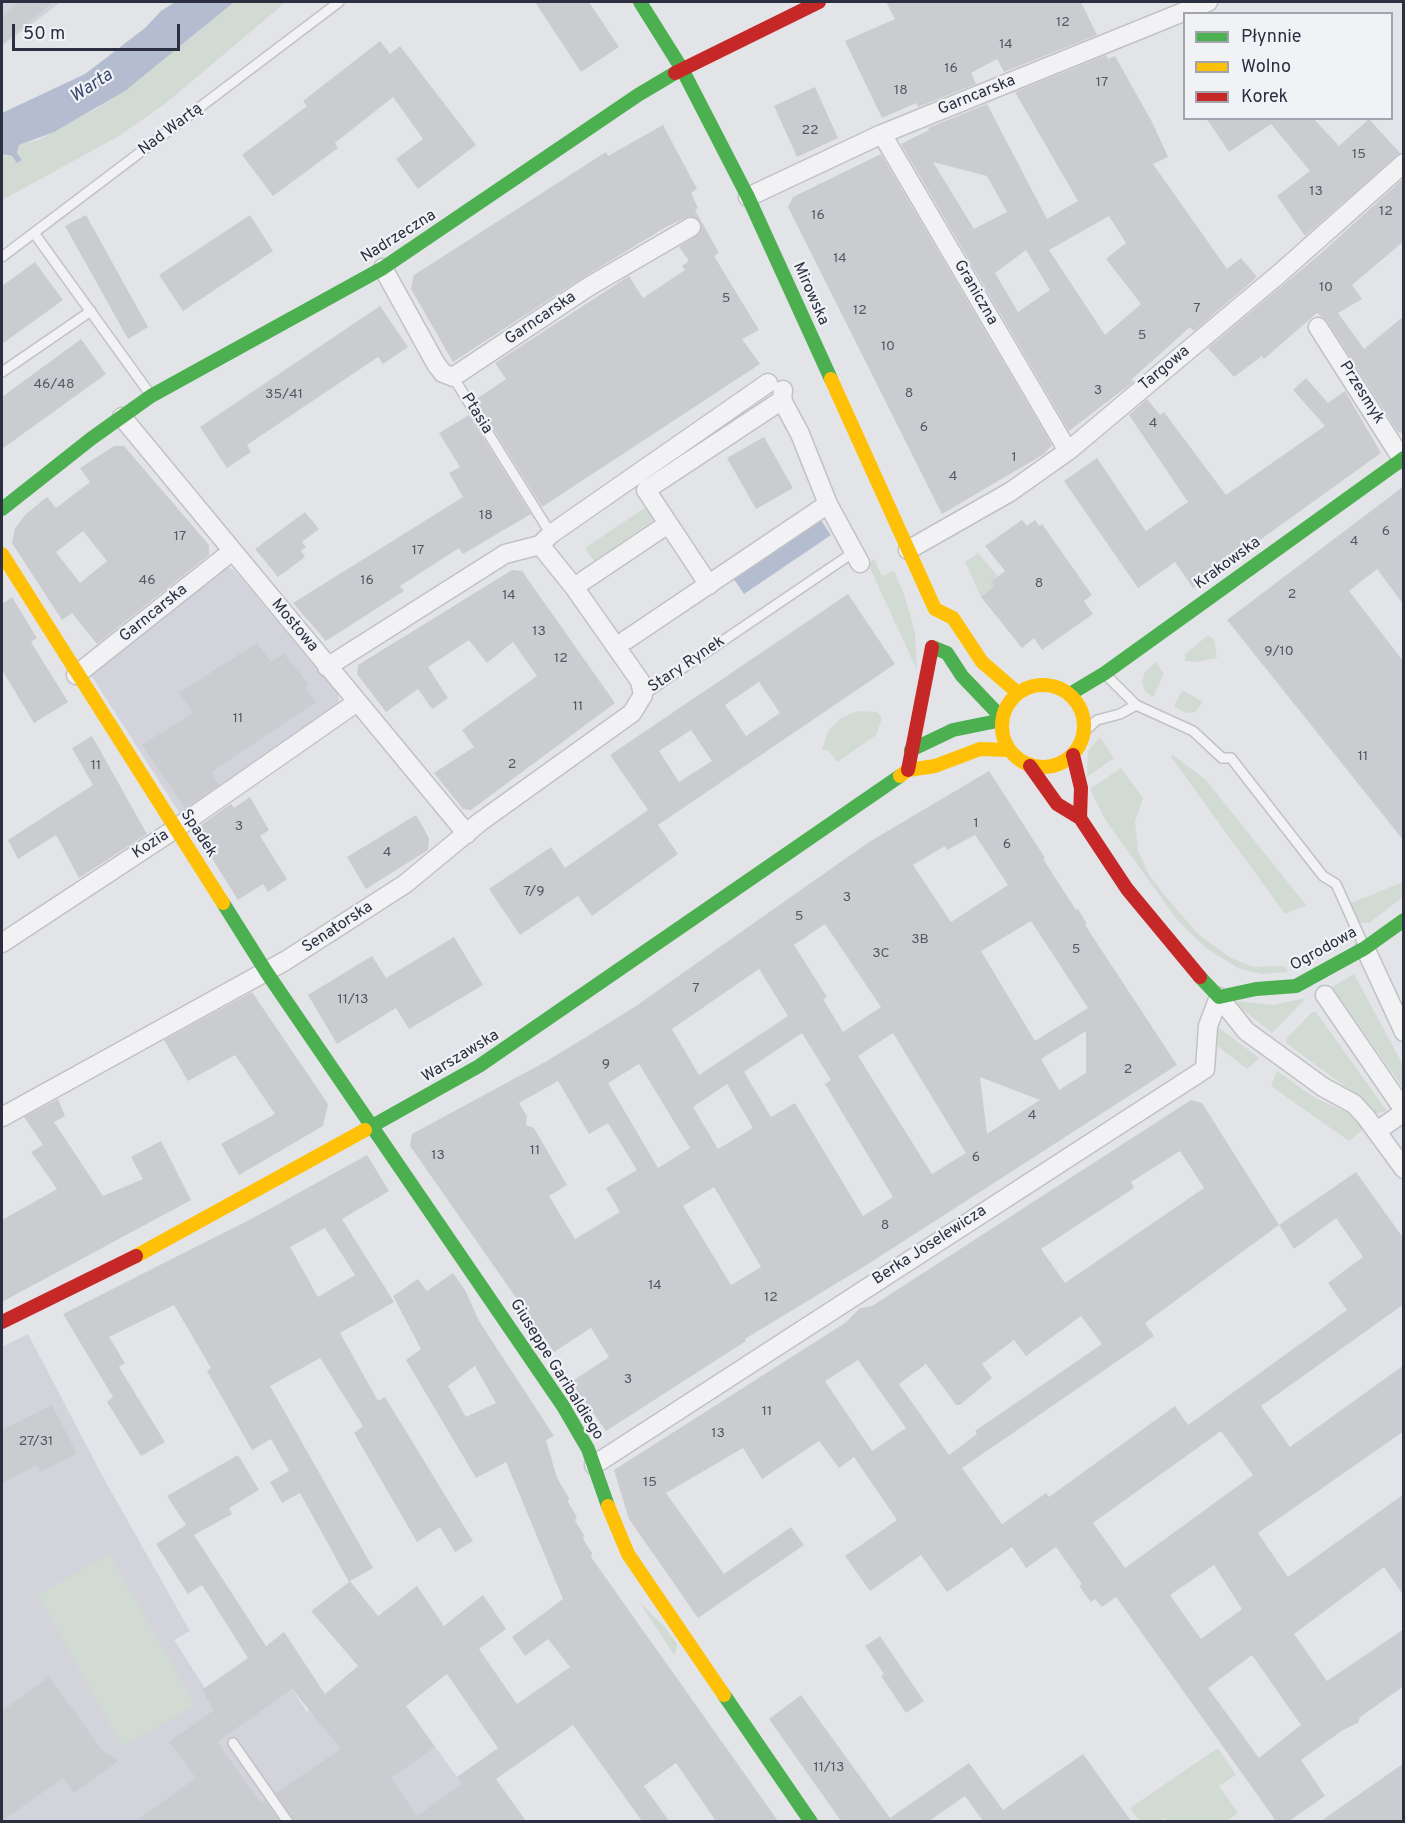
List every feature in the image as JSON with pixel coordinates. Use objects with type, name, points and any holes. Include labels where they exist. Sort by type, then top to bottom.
[{"type":"street","name":"Mirowska","points":[[640,2],[681,69],[748,197],[908,550],[933,614],[953,618],[982,662],[1018,693]]},
{"type":"street","name":"Nadrzeczna","points":[[2,509],[151,396],[383,268],[638,95],[681,69],[819,2]]},
{"type":"street","name":"Garncarska","points":[[1183,12],[1208,2]]},
{"type":"street","name":"Garncarska","points":[[748,197],[882,135],[1183,12]]},
{"type":"street","name":"Graniczna","points":[[882,135],[1068,451]]},
{"type":"street","name":"Targowa","points":[[908,550],[1010,492],[1068,451],[1279,274],[1404,163]]},
{"type":"street","name":"Garncarska","points":[[453,377],[588,287],[691,227]]},
{"type":"street","name":"Ptasia","points":[[383,268],[436,364],[443,373],[453,377]]},
{"type":"street","name":"Przesmyk","points":[[1318,327],[1403,459]]},
{"type":"street","points":[[327,667],[505,554],[545,539],[778,391]]},
{"type":"street","points":[[778,391],[800,434],[828,504],[857,558]]},
{"type":"street","points":[[709,585],[646,490],[778,391]]},
{"type":"street","name":"Mostowa","points":[[122,417],[231,552],[467,834]]},
{"type":"street","name":"Krakowska","points":[[1070,694],[1105,673],[1403,459]]},
{"type":"street","points":[[626,640],[828,504]]},
{"type":"street","points":[[583,581],[668,524]]},
{"type":"street","name":"Stary Rynek","points":[[545,539],[574,587],[640,681],[643,695]]},
{"type":"street","name":"Garncarska","points":[[76,675],[231,552]]},
{"type":"street","name":"Spadek","points":[[2,554],[76,675],[267,973],[372,1127]]},
{"type":"street","points":[[908,770],[930,642],[947,653],[962,676],[1002,719]]},
{"type":"street","points":[[1030,766],[1053,767],[1073,755],[1081,744],[1085,731],[1081,711],[1070,694],[1058,687],[1044,684],[1031,686],[1018,693],[1008,704],[1002,719],[1002,730],[1009,750],[1030,766],[1057,804],[1080,818],[1127,889],[1246,1031],[1323,1087],[1354,1104],[1404,1169]]},
{"type":"street","name":"Senatorska","points":[[2,1117],[267,973],[405,884],[467,834],[632,713],[643,695]]},
{"type":"street","name":"Kozia","points":[[2,943],[175,829],[357,702]]},
{"type":"street","points":[[911,750],[953,730],[1002,719]]},
{"type":"street","name":"Warszawska","points":[[2,1322],[166,1241],[505,1050],[908,770],[935,766],[980,749],[1009,750]]},
{"type":"street","points":[[1073,755],[1081,788],[1080,818]]},
{"type":"street","name":"Ogrodowa","points":[[1219,997],[1256,989],[1296,986],[1365,948],[1404,920]]},
{"type":"street","points":[[1365,948],[1404,1032]]},
{"type":"street","points":[[1325,994],[1401,1108],[1377,1131]]},
{"type":"street","name":"Berka Joselewicza","points":[[594,1466],[1205,1069],[1208,1026],[1219,997]]},
{"type":"street","name":"Giuseppe Garibaldiego","points":[[372,1127],[533,1358],[581,1436],[615,1527],[628,1554],[811,1821]]},
{"type":"lane","name":"Nad Wartą","points":[[2,257],[339,2]]},
{"type":"lane","points":[[34,233],[151,396]]},
{"type":"lane","points":[[2,372],[91,311]]},
{"type":"lane","name":"Ptasia","points":[[453,377],[545,539]]},
{"type":"lane","name":"Stary Rynek","points":[[643,695],[857,558]]},
{"type":"lane","points":[[1105,673],[1136,705],[1193,731],[1222,758],[1232,758],[1323,876],[1336,884],[1365,948]]},
{"type":"lane","points":[[1085,731],[1097,720],[1120,714],[1136,705]]},
{"type":"lane","points":[[233,1743],[288,1821]]},
{"type":"shaded area","points":[[2,2],[61,2],[2,46]]},
{"type":"shaded area","points":[[234,2],[286,2],[166,103],[119,136],[2,200],[2,154],[22,160],[17,153],[19,145],[38,140],[96,109],[197,33],[211,17]]},
{"type":"shaded area","points":[[649,505],[657,518],[594,561],[585,548]]},
{"type":"shaded area","points":[[978,553],[998,576],[992,582],[994,586],[981,597],[965,562]]},
{"type":"shaded area","points":[[874,559],[882,576],[894,571],[905,597],[915,632],[917,670],[868,564]]},
{"type":"shaded area","points":[[224,566],[234,570],[338,694],[339,702],[336,709],[181,815],[91,675]]},
{"type":"shaded area","points":[[1207,636],[1214,639],[1217,658],[1195,662],[1185,661],[1185,654]]},
{"type":"shaded area","points":[[1156,662],[1164,674],[1153,697],[1145,691],[1142,683],[1145,672]]},
{"type":"shaded area","points":[[1184,691],[1203,702],[1195,712],[1186,713],[1174,707],[1181,692]]},
{"type":"shaded area","points":[[858,711],[877,712],[882,718],[876,735],[837,762],[828,750],[822,750],[828,731],[841,718]]},
{"type":"shaded area","points":[[1100,737],[1114,758],[1087,777],[1088,751]]},
{"type":"shaded area","points":[[1173,755],[1206,780],[1306,905],[1285,914],[1171,757]]},
{"type":"shaded area","points":[[1121,768],[1143,798],[1135,821],[1138,851],[1149,875],[1165,896],[1198,934],[1231,958],[1253,967],[1284,966],[1288,972],[1262,974],[1240,969],[1207,949],[1178,921],[1106,821],[1090,789]]},
{"type":"shaded area","points":[[1403,882],[1403,897],[1369,923],[1360,923],[1351,903]]},
{"type":"shaded area","points":[[1354,974],[1403,1065],[1403,1088],[1332,987]]},
{"type":"shaded area","points":[[1306,998],[1272,1033],[1237,1005],[1238,1001],[1273,1005]]},
{"type":"shaded area","points":[[1312,1012],[1316,1012],[1387,1111],[1374,1114],[1354,1093],[1286,1043],[1287,1038]]},
{"type":"shaded area","points":[[1218,1027],[1259,1058],[1247,1069],[1215,1044],[1215,1028]]},
{"type":"shaded area","points":[[1277,1071],[1315,1098],[1359,1118],[1364,1129],[1349,1141],[1271,1086]]},
{"type":"shaded area","points":[[28,1334],[104,1479],[190,1631],[174,1640],[217,1707],[275,1664],[307,1712],[370,1657],[489,1821],[2,1822],[2,1347]]},
{"type":"shaded area","points":[[110,1554],[196,1705],[123,1747],[37,1595]]},
{"type":"shaded area","points":[[639,1602],[664,1626],[677,1644],[675,1656]]},
{"type":"shaded area","points":[[1218,1748],[1236,1775],[1219,1786],[1238,1813],[1227,1821],[1167,1821],[1164,1818],[1159,1821],[1139,1821],[1130,1808]]},
{"type":"water","name":"Warta","points":[[175,2],[234,2],[125,91],[54,132],[19,145],[17,153],[22,160],[17,163],[12,156],[2,154],[2,113],[85,74]]},
{"type":"water","points":[[820,519],[831,535],[744,594],[733,578]]},
{"type":"building","points":[[19,2],[53,2],[2,44],[2,16]]},
{"type":"building","points":[[535,2],[589,2],[619,47],[581,72]]},
{"type":"building","points":[[886,2],[1081,2],[1097,35],[1004,72],[997,59],[971,73],[976,84],[918,107],[916,103],[882,118],[845,41],[895,19]]},
{"type":"building","points":[[380,41],[390,54],[400,46],[476,145],[418,189],[396,159],[423,139],[393,97],[335,143],[338,148],[273,196],[242,155],[307,106],[303,101]]},
{"type":"building","points":[[1106,55],[1108,59],[1115,56],[1152,122],[1168,157],[1153,164],[1227,269],[1241,258],[1257,277],[1194,331],[1190,327],[1132,379],[1133,382],[1069,431],[901,144],[929,130],[928,128],[987,104],[1047,219],[1078,201],[1015,92]],"holes":[[[933,162],[987,176],[1007,212],[974,229]],[[1109,216],[1126,243],[1106,259],[1141,304],[1105,335],[1049,250]],[[1026,250],[1050,290],[1018,312],[995,273]]]},
{"type":"building","points":[[815,87],[838,138],[797,157],[774,106]]},
{"type":"building","points":[[1207,120],[1315,120],[1339,146],[1370,120],[1400,153],[1305,236],[1277,196],[1310,171],[1271,124],[1229,152]]},
{"type":"building","points":[[663,125],[697,189],[691,193],[698,208],[695,210],[719,253],[714,256],[759,330],[742,339],[760,364],[542,507],[475,400],[506,379],[495,363],[629,276],[643,298],[685,270],[682,266],[689,261],[679,247],[700,233],[701,222],[690,216],[666,227],[582,278],[453,362],[411,289],[414,275],[606,152],[608,156]]},
{"type":"building","points":[[881,154],[1052,445],[1044,454],[942,514],[788,207],[793,197]]},
{"type":"building","points":[[1404,178],[1404,241],[1352,285],[1362,299],[1338,313],[1364,349],[1404,316],[1404,434],[1398,432],[1327,321],[1317,313],[1264,359],[1262,356],[1234,377],[1208,348],[1319,255]]},
{"type":"building","points":[[86,215],[148,327],[128,339],[65,226]]},
{"type":"building","points":[[250,215],[273,251],[183,311],[159,275]]},
{"type":"building","points":[[35,262],[63,300],[2,344],[2,286]]},
{"type":"building","points":[[380,306],[408,347],[383,364],[378,357],[247,445],[251,452],[227,468],[200,427]]},
{"type":"building","points":[[81,339],[106,374],[2,449],[2,397]]},
{"type":"building","points":[[1306,378],[1328,403],[1345,391],[1381,453],[1193,588],[1175,562],[1138,588],[1064,481],[1097,458],[1146,531],[1188,502],[1129,415],[1147,399],[1160,415],[1164,412],[1226,495],[1325,426],[1293,390]]},
{"type":"building","points":[[469,415],[531,514],[463,554],[459,548],[400,586],[404,591],[326,641],[293,603],[463,497],[449,473],[460,467],[439,433]]},
{"type":"building","points":[[764,437],[793,488],[756,509],[727,458]]},
{"type":"building","points":[[114,446],[124,446],[209,545],[209,555],[97,644],[72,613],[62,620],[12,543],[15,528],[26,514],[47,497],[56,508],[90,482],[80,468]],"holes":[[[83,531],[107,561],[80,583],[56,552]]]},
{"type":"building","points":[[1404,486],[1404,605],[1377,569],[1349,591],[1404,662],[1404,841],[1227,620]]},
{"type":"building","points":[[305,512],[319,529],[302,542],[306,547],[301,551],[305,557],[278,577],[255,549]]},
{"type":"building","points":[[1022,520],[1027,526],[1035,520],[1039,526],[1042,524],[1092,595],[1084,601],[1093,614],[1042,650],[1034,638],[1022,648],[981,597],[994,586],[991,582],[1005,571],[985,546]]},
{"type":"building","points":[[512,570],[522,571],[615,703],[471,810],[463,809],[434,773],[474,747],[462,730],[537,676],[513,642],[487,663],[469,640],[428,667],[448,698],[432,709],[418,689],[386,712],[357,674],[358,665]]},
{"type":"building","points":[[848,594],[895,664],[658,825],[678,854],[592,916],[578,896],[520,935],[489,889],[551,847],[565,868],[648,810],[610,755]],"holes":[[[759,682],[780,713],[746,736],[725,705]],[[691,730],[712,761],[679,782],[659,751]]]},
{"type":"building","points":[[12,597],[37,638],[31,642],[68,702],[34,723],[2,670],[2,604]]},
{"type":"building","points":[[257,643],[271,662],[284,654],[308,684],[305,688],[316,702],[211,772],[219,785],[185,808],[142,745],[193,713],[179,693]]},
{"type":"building","points":[[92,736],[147,834],[79,878],[56,835],[18,859],[8,840],[93,785],[72,748]]},
{"type":"building","points":[[989,771],[1045,858],[1043,859],[1076,910],[1078,909],[1087,924],[1085,925],[1177,1065],[865,1266],[745,1339],[746,1341],[606,1431],[571,1382],[609,1357],[591,1328],[554,1352],[410,1146],[412,1134],[547,1061],[633,1008],[869,842]],"holes":[[[975,835],[1008,885],[951,922],[913,865],[945,846],[947,850]],[[1031,921],[1088,1008],[1035,1041],[981,951]],[[825,924],[881,1007],[843,1032],[823,999],[827,997],[794,945]],[[759,969],[788,1016],[699,1075],[672,1029]],[[1086,1031],[1086,1073],[1059,1090],[1041,1059]],[[802,1033],[831,1080],[825,1084],[893,1197],[863,1216],[795,1103],[771,1117],[744,1072]],[[893,1033],[966,1153],[932,1174],[858,1056]],[[639,1064],[690,1148],[658,1168],[608,1083]],[[980,1077],[1040,1100],[987,1134]],[[558,1081],[589,1134],[608,1123],[637,1170],[606,1188],[620,1212],[575,1239],[549,1196],[567,1185],[534,1128],[526,1125],[527,1116],[519,1103]],[[727,1084],[753,1128],[718,1149],[693,1107]],[[714,1187],[761,1267],[731,1285],[683,1206]]]},
{"type":"building","points":[[250,797],[269,830],[260,836],[287,879],[268,892],[263,884],[238,900],[196,833],[200,831],[198,827],[231,804],[234,808]]},
{"type":"building","points":[[416,815],[429,838],[428,850],[366,889],[347,857]]},
{"type":"building","points":[[454,937],[483,985],[409,1029],[396,1008],[337,1044],[308,995],[372,956],[386,978]]},
{"type":"building","points":[[252,992],[328,1104],[323,1126],[239,1175],[221,1144],[275,1114],[235,1055],[188,1081],[164,1040]]},
{"type":"building","points":[[58,1099],[65,1116],[54,1122],[103,1196],[143,1179],[131,1157],[161,1141],[191,1200],[2,1302],[2,1220],[57,1189],[31,1152],[43,1145],[24,1117]]},
{"type":"building","points":[[1191,1100],[1202,1103],[1279,1225],[1356,1172],[1404,1239],[1404,1304],[1261,1406],[1290,1447],[1404,1365],[1404,1431],[1258,1533],[1288,1577],[1404,1494],[1404,1596],[1384,1567],[1294,1634],[1327,1681],[1404,1629],[1404,1686],[1360,1717],[1358,1723],[1343,1730],[1301,1760],[1325,1796],[1289,1821],[1276,1821],[1116,1597],[1102,1607],[1095,1599],[1091,1602],[1079,1586],[1082,1584],[1056,1547],[1026,1568],[1012,1547],[947,1592],[921,1555],[870,1591],[845,1556],[897,1520],[854,1457],[839,1468],[819,1441],[762,1479],[743,1448],[666,1493],[724,1574],[791,1527],[804,1545],[698,1618],[629,1519],[614,1470],[845,1323],[860,1308],[872,1306]],"holes":[[[1180,1151],[1204,1188],[1065,1283],[1041,1249],[1134,1188],[1131,1182]],[[1336,1218],[1363,1257],[1328,1283],[1347,1310],[1188,1425],[1175,1406],[1049,1497],[1046,1493],[1002,1524],[962,1468],[1154,1336],[1145,1323],[1279,1225],[1294,1249]],[[1081,1316],[1102,1344],[975,1431],[977,1434],[949,1455],[899,1384],[926,1364],[956,1405],[960,1405],[992,1378],[982,1364],[1014,1340],[1026,1356]],[[858,1360],[906,1428],[872,1451],[825,1381]],[[1221,1431],[1253,1475],[1125,1568],[1093,1523]],[[1214,1565],[1242,1609],[1201,1639],[1170,1595]],[[1252,1655],[1301,1725],[1259,1758],[1208,1688]]]},
{"type":"building","points":[[367,1155],[389,1191],[342,1219],[394,1302],[340,1333],[378,1401],[385,1397],[473,1541],[455,1552],[440,1527],[417,1542],[354,1433],[363,1426],[320,1358],[270,1386],[373,1568],[350,1581],[378,1616],[417,1586],[444,1626],[483,1595],[506,1629],[479,1649],[517,1704],[570,1667],[548,1639],[525,1656],[512,1637],[563,1599],[506,1462],[476,1478],[406,1360],[421,1349],[393,1296],[418,1279],[427,1291],[453,1273],[465,1290],[479,1321],[554,1436],[546,1440],[557,1478],[569,1498],[568,1502],[577,1517],[575,1521],[592,1553],[591,1557],[778,1821],[716,1821],[676,1763],[644,1786],[669,1821],[642,1821],[573,1725],[496,1779],[526,1821],[295,1821],[276,1793],[341,1749],[292,1689],[217,1742],[261,1803],[265,1800],[279,1821],[136,1821],[196,1778],[169,1742],[214,1710],[202,1690],[248,1658],[202,1585],[188,1594],[156,1544],[186,1525],[167,1496],[238,1455],[259,1490],[229,1508],[232,1514],[194,1535],[266,1646],[284,1632],[325,1694],[358,1666],[311,1611],[349,1582],[300,1493],[282,1503],[270,1482],[289,1471],[271,1439],[252,1450],[207,1371],[211,1368],[174,1305],[109,1337],[125,1363],[119,1367],[165,1442],[141,1456],[107,1402],[113,1397],[63,1314],[255,1217]],"holes":[[[325,1228],[355,1275],[318,1297],[290,1247]],[[475,1366],[496,1403],[466,1417],[448,1386]],[[447,1674],[498,1748],[457,1777],[462,1784],[417,1816],[391,1778],[435,1747],[406,1706]]]},
{"type":"building","points":[[52,1405],[77,1454],[40,1472],[37,1465],[2,1483],[2,1430]]},
{"type":"building","points":[[880,1636],[924,1701],[906,1713],[881,1676],[884,1674],[865,1646]]},
{"type":"building","points":[[49,1677],[102,1750],[118,1761],[74,1793],[63,1778],[2,1821],[2,1711]]},
{"type":"building","points":[[801,1695],[890,1818],[969,1763],[1003,1810],[1083,1754],[1131,1821],[983,1821],[965,1796],[929,1821],[841,1821],[769,1719]]},
{"type":"building","points":[[1404,1763],[1404,1821],[1321,1821]]},
{"type":"traffic: fast","points":[[640,2],[682,69],[748,197],[831,379]]},
{"type":"traffic: fast","points":[[2,509],[92,438],[151,396],[383,268],[638,95],[675,73]]},
{"type":"traffic: fast","points":[[1070,694],[1105,673],[1404,458]]},
{"type":"traffic: fast","points":[[932,647],[947,653],[962,676],[1002,718]]},
{"type":"traffic: fast","points":[[911,750],[953,730],[1002,720]]},
{"type":"traffic: fast","points":[[365,1130],[479,1066],[900,776]]},
{"type":"traffic: fast","points":[[223,903],[267,973],[563,1406],[588,1449],[608,1506]]},
{"type":"traffic: fast","points":[[1200,977],[1219,997],[1256,989],[1296,986],[1365,948],[1404,920]]},
{"type":"traffic: fast","points":[[724,1695],[811,1822]]},
{"type":"traffic: slow","points":[[831,379],[935,609],[953,618],[982,662],[1018,693]]},
{"type":"traffic: slow","points":[[2,554],[223,903]]},
{"type":"traffic: slow","points":[[1035,685],[1051,685],[1066,692],[1077,703],[1084,718],[1084,726],[1081,742],[1072,755],[1051,767],[1035,767],[1020,760],[1009,749],[1002,734],[1002,718],[1009,703],[1020,692],[1035,685]]},
{"type":"traffic: slow","points":[[900,776],[908,770],[935,766],[980,749],[1009,750]]},
{"type":"traffic: slow","points":[[136,1256],[365,1130]]},
{"type":"traffic: slow","points":[[608,1506],[628,1554],[724,1695]]},
{"type":"traffic: jam","points":[[675,73],[819,2]]},
{"type":"traffic: jam","points":[[908,770],[932,647]]},
{"type":"traffic: jam","points":[[1073,755],[1081,788],[1080,818]]},
{"type":"traffic: jam","points":[[1030,766],[1057,804],[1080,818],[1127,889],[1200,977]]},
{"type":"traffic: jam","points":[[2,1322],[136,1256]]}]
